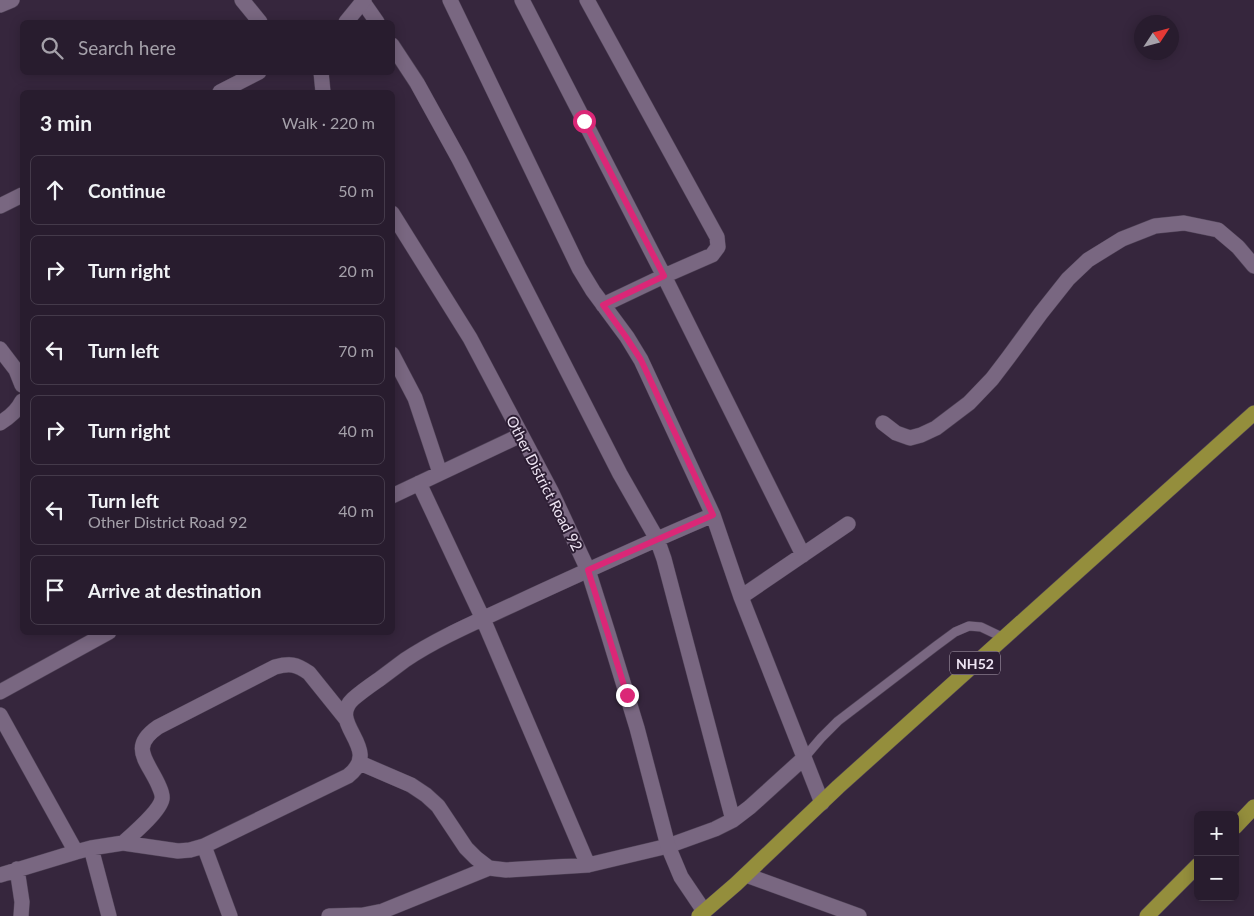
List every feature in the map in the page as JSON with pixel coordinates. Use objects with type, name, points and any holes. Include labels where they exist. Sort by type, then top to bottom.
[{"type":"highway","name":"NH52","points":[[701,914],[1254,413]]},
{"type":"highway","points":[[1239,822],[1254,807]]},
{"type":"highway","points":[[1147,916],[1194,868]]},
{"type":"street","points":[[0,4],[12,0]]},
{"type":"street","points":[[242,0],[258,20]]},
{"type":"street","points":[[450,0],[579,268],[641,360],[713,515],[741,597],[822,803]]},
{"type":"street","points":[[522,0],[664,276],[803,555]]},
{"type":"street","points":[[587,0],[717,237],[718,247],[712,255],[603,305]]},
{"type":"street","points":[[348,20],[363,1],[376,20]]},
{"type":"street","points":[[395,50],[421,91],[459,159],[620,474],[656,539],[664,559],[733,820]]},
{"type":"street","points":[[322,75],[323,90]]},
{"type":"street","points":[[226,90],[252,82]]},
{"type":"street","points":[[0,206],[20,196]]},
{"type":"street","name":"Other District Road 92","points":[[395,218],[470,338],[552,492],[588,570],[637,728],[668,846],[681,877],[701,914]]},
{"type":"street","points":[[883,424],[896,433],[910,438],[921,435],[943,423],[969,402],[992,378],[1040,313],[1068,279],[1088,260],[1122,239],[1155,226],[1184,223],[1218,230],[1238,247],[1254,266]]},
{"type":"street","points":[[0,349],[16,370],[20,380]]},
{"type":"street","points":[[395,360],[415,398],[440,474]]},
{"type":"street","points":[[0,423],[18,410],[20,406]]},
{"type":"street","points":[[395,494],[521,435]]},
{"type":"street","points":[[419,483],[482,619],[588,865]]},
{"type":"street","points":[[346,719],[346,710],[351,701],[398,665],[456,631],[656,539],[713,515]]},
{"type":"street","points":[[741,597],[848,524]]},
{"type":"street","points":[[0,692],[103,635]]},
{"type":"street","points":[[0,875],[76,852],[123,843],[178,851],[204,846],[355,771],[360,763],[361,755],[346,719],[309,673],[293,664],[275,668],[158,727],[149,733],[142,748],[144,758],[161,792],[160,806],[123,843]]},
{"type":"street","points":[[0,716],[76,852]]},
{"type":"street","points":[[330,916],[363,915],[383,911],[489,868],[506,870],[588,865],[668,846],[733,820],[804,758]]},
{"type":"street","points":[[360,763],[411,785],[426,794],[438,806],[466,848],[489,868]]},
{"type":"street","points":[[204,846],[230,916]]},
{"type":"street","points":[[92,848],[109,916]]},
{"type":"street","points":[[17,869],[22,902],[21,916]]},
{"type":"street","points":[[746,875],[859,916]]},
{"type":"lane","points":[[804,758],[838,721],[955,632],[969,626],[981,627],[1004,638]]},
{"type":"route","points":[[584,121],[664,276],[603,305],[641,360],[713,515],[588,570],[627,695]]}]
